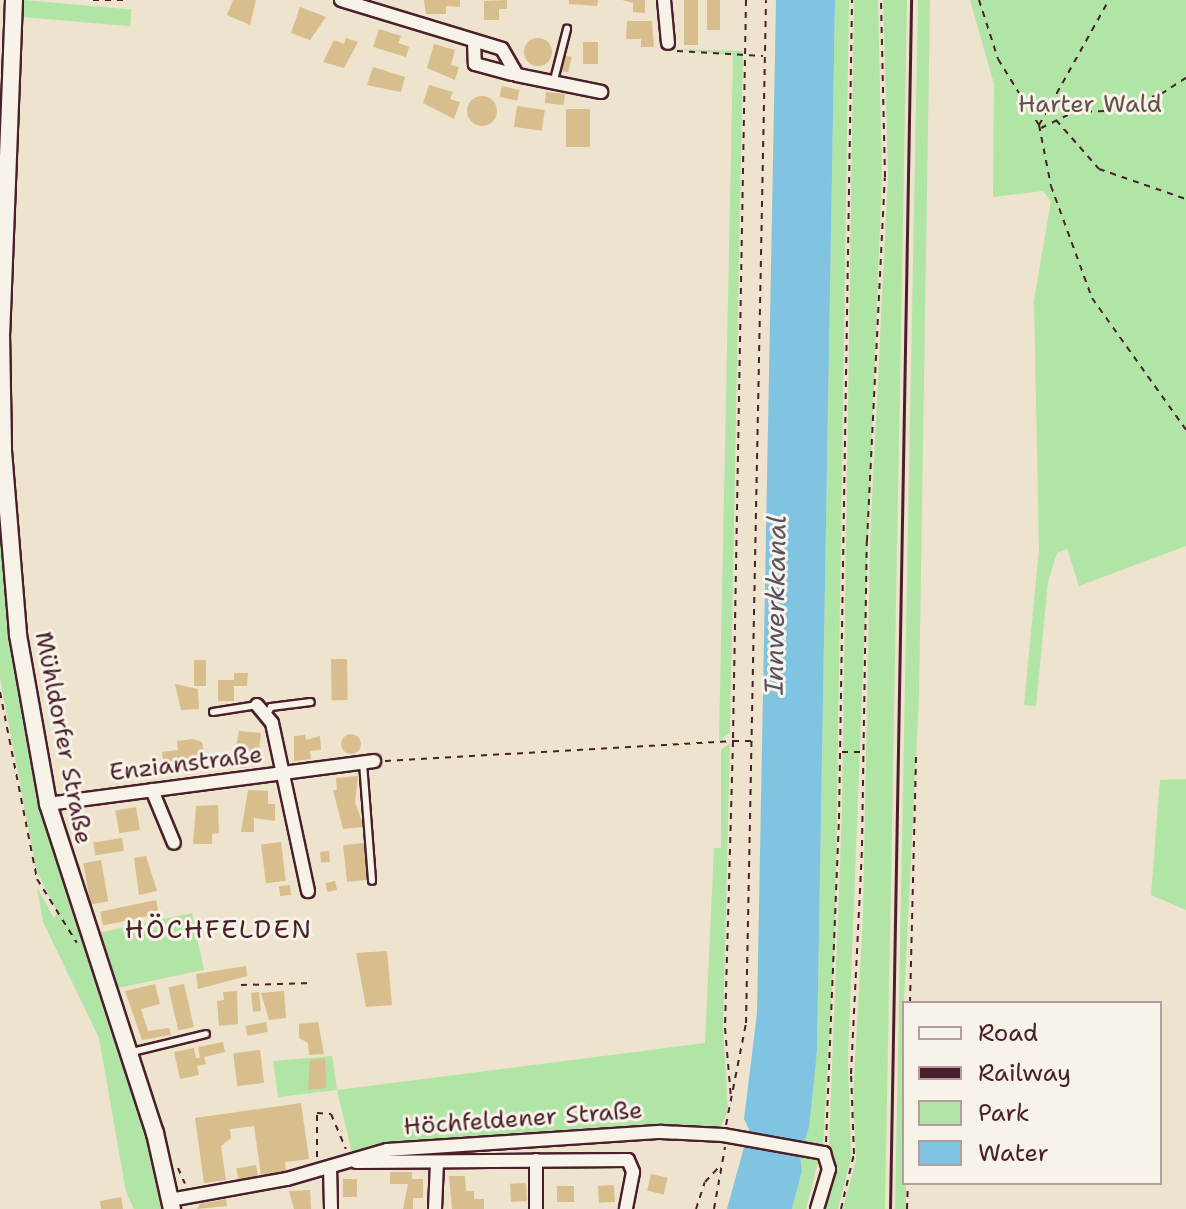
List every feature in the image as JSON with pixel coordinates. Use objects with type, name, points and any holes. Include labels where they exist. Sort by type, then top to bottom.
[{"type":"street","name":"Mühldorfer Straße","points":[[14,0],[2,254],[2,451],[18,635],[48,804],[176,1202]]},
{"type":"street","points":[[341,0],[502,49],[513,74]]},
{"type":"street","points":[[664,0],[668,43]]},
{"type":"street","points":[[474,41],[475,64],[601,92]]},
{"type":"street","name":"Enzianstraße","points":[[262,710],[282,774],[308,891]]},
{"type":"street","name":"Enzianstraße","points":[[48,804],[368,762]]},
{"type":"street","points":[[152,790],[174,843]]},
{"type":"street","name":"Höchfeldener Straße","points":[[176,1202],[324,1169],[387,1150],[460,1144],[661,1132],[728,1136],[820,1152]]},
{"type":"street","points":[[817,1209],[829,1169],[820,1152]]},
{"type":"street","points":[[536,1160],[536,1209]]},
{"type":"street","points":[[348,1161],[437,1164],[628,1160],[633,1172],[626,1209]]},
{"type":"street","points":[[435,1209],[437,1164]]},
{"type":"street","points":[[324,1169],[331,1209]]},
{"type":"lane","points":[[554,80],[567,29]]},
{"type":"lane","points":[[213,712],[262,710],[311,702]]},
{"type":"lane","points":[[368,762],[372,881]]},
{"type":"lane","points":[[130,1053],[206,1034]]},
{"type":"path","points":[[93,0],[128,0]]},
{"type":"path","points":[[731,1104],[725,1028],[746,0]]},
{"type":"path","points":[[714,1209],[746,1023],[766,0]]},
{"type":"path","points":[[820,1152],[836,947],[852,0]]},
{"type":"path","points":[[841,1209],[854,1167],[851,1074],[865,752],[867,541],[885,177],[881,0]]},
{"type":"path","points":[[979,0],[998,59],[1041,129],[1051,186],[1092,298],[1186,430]]},
{"type":"path","points":[[1039,125],[1109,0]]},
{"type":"path","points":[[668,43],[676,51],[765,56]]},
{"type":"path","points":[[1041,129],[1056,120],[1129,105],[1186,78]]},
{"type":"path","points":[[1056,120],[1099,169],[1186,199]]},
{"type":"path","points":[[0,692],[37,879],[68,934],[95,954]]},
{"type":"path","points":[[368,762],[753,741]]},
{"type":"path","points":[[910,1001],[916,751]]},
{"type":"path","points":[[840,752],[865,752]]},
{"type":"path","points":[[241,985],[313,983]]},
{"type":"path","points":[[324,1169],[317,1113],[331,1114],[348,1161]]},
{"type":"path","points":[[175,1164],[176,1202]]},
{"type":"path","points":[[696,1209],[705,1182],[722,1165]]},
{"type":"path","points":[[907,1209],[908,1185]]},
{"type":"green space","points":[[24,0],[132,9],[130,26],[23,17]]},
{"type":"green space","points":[[835,0],[849,0],[835,939],[823,1146],[804,1141],[817,1051]]},
{"type":"green space","points":[[854,0],[878,0],[882,175],[848,1057],[851,1157],[838,1209],[824,1209],[834,1161],[829,1145],[842,811]]},
{"type":"green space","points":[[883,0],[907,0],[885,1209],[843,1209],[856,1160],[853,1097],[863,916],[870,541],[888,175]]},
{"type":"green space","points":[[918,0],[930,0],[919,697],[902,1001],[902,1185],[906,1185],[906,1209],[895,1209]]},
{"type":"green space","name":"Harter Wald","points":[[970,0],[1186,0],[1186,546],[1079,586],[1067,549],[1057,553],[1048,582],[1036,706],[1024,705],[1039,549],[1034,301],[1051,201],[1043,191],[993,197],[994,84]]},
{"type":"green space","points":[[670,49],[743,51],[730,732],[719,741],[733,55]]},
{"type":"green space","points":[[0,493],[40,802],[152,1144],[165,1209],[134,1209],[126,1192],[99,1038],[43,922],[37,888],[54,918],[57,913],[36,869],[0,678]]},
{"type":"green space","points":[[730,743],[723,1028],[728,1111],[720,1128],[394,1144],[352,1153],[337,1090],[705,1043],[714,848],[721,848],[721,750]]},
{"type":"green space","points":[[1186,779],[1186,910],[1151,895],[1160,780]]},
{"type":"green space","points":[[192,913],[204,970],[111,989],[99,933]]},
{"type":"green space","points":[[332,1056],[337,1090],[278,1097],[273,1061]]},
{"type":"green space","points":[[800,1155],[819,1158],[806,1209],[792,1209],[802,1171]]},
{"type":"water","name":"Innwerkkanal","points":[[776,0],[835,0],[817,1051],[809,1127],[800,1155],[802,1171],[792,1209],[727,1209],[749,1129],[744,1119],[757,1013]]},
{"type":"building","points":[[233,0],[256,0],[250,25],[227,15]]},
{"type":"building","points":[[424,0],[460,0],[460,7],[446,6],[446,14],[426,14]]},
{"type":"building","points":[[507,0],[507,9],[499,9],[499,20],[484,20],[484,1]]},
{"type":"building","points":[[569,0],[598,0],[597,6],[569,4]]},
{"type":"building","points":[[622,0],[645,0],[645,13],[633,12],[633,3]]},
{"type":"building","points":[[684,0],[698,0],[698,45],[684,45]]},
{"type":"building","points":[[707,0],[720,0],[720,30],[707,30]]},
{"type":"building","points":[[300,7],[326,17],[310,40],[291,33]]},
{"type":"building","points":[[627,21],[652,21],[654,47],[641,47],[641,39],[626,39]]},
{"type":"building","points":[[379,29],[401,36],[398,43],[409,47],[406,57],[373,47]]},
{"type":"building","points":[[346,38],[358,42],[344,68],[323,62],[334,40],[344,44]]},
{"type":"building","points":[[538,38],[548,42],[552,52],[548,62],[538,66],[528,62],[524,52],[528,42]]},
{"type":"building","points":[[583,42],[598,42],[598,64],[583,64]]},
{"type":"building","points":[[434,44],[455,50],[451,65],[459,67],[455,80],[427,68]]},
{"type":"building","points":[[563,55],[572,57],[568,73],[559,71]]},
{"type":"building","points":[[373,67],[405,77],[401,92],[367,85]]},
{"type":"building","points":[[429,85],[453,92],[450,99],[460,102],[454,119],[423,103]]},
{"type":"building","points":[[502,86],[520,90],[517,101],[500,97]]},
{"type":"building","points":[[546,92],[565,94],[564,105],[545,103]]},
{"type":"building","points":[[482,96],[488,97],[496,105],[496,117],[488,125],[482,126],[476,125],[468,117],[467,111],[468,105],[476,97]]},
{"type":"building","points":[[517,106],[545,110],[542,131],[514,127]]},
{"type":"building","points":[[566,109],[590,109],[590,147],[566,147]]},
{"type":"building","points":[[331,659],[347,659],[348,700],[332,700]]},
{"type":"building","points":[[194,660],[206,660],[206,686],[194,686]]},
{"type":"building","points":[[234,673],[248,673],[247,686],[234,686],[234,701],[218,701],[218,680],[234,680]]},
{"type":"building","points":[[175,684],[198,689],[199,709],[181,710]]},
{"type":"building","points":[[239,731],[261,733],[258,759],[247,758],[246,768],[232,767]]},
{"type":"building","points":[[351,734],[358,737],[361,744],[358,751],[351,754],[344,751],[341,744],[344,737]]},
{"type":"building","points":[[305,735],[306,740],[320,736],[321,750],[310,751],[311,759],[294,761],[294,736]]},
{"type":"building","points":[[193,739],[202,742],[207,769],[193,770],[192,761],[179,762],[180,772],[165,774],[162,752],[178,750],[177,741]]},
{"type":"building","points":[[358,776],[355,802],[364,827],[343,829],[333,790],[337,790],[336,778]]},
{"type":"building","points":[[248,790],[268,791],[268,804],[275,804],[275,821],[254,818],[254,832],[241,832]]},
{"type":"building","points":[[218,805],[219,833],[212,834],[212,844],[193,844],[196,806]]},
{"type":"building","points":[[136,807],[140,830],[119,833],[115,811]]},
{"type":"building","points":[[122,838],[124,851],[95,855],[93,843]]},
{"type":"building","points":[[281,842],[286,881],[266,883],[261,844]]},
{"type":"building","points":[[364,843],[368,880],[347,882],[343,845]]},
{"type":"building","points":[[329,851],[330,862],[321,863],[320,852]]},
{"type":"building","points":[[146,856],[157,891],[139,895],[134,858]]},
{"type":"building","points":[[101,860],[108,901],[91,904],[83,863]]},
{"type":"building","points":[[335,881],[337,890],[327,892],[325,883]]},
{"type":"building","points":[[290,885],[291,895],[280,896],[279,886]]},
{"type":"building","points":[[156,900],[159,914],[103,926],[100,912]]},
{"type":"building","points":[[387,951],[392,1005],[366,1007],[356,953]]},
{"type":"building","points":[[246,966],[247,976],[198,989],[196,974]]},
{"type":"building","points":[[155,984],[160,1004],[141,1009],[148,1031],[169,1028],[171,1035],[142,1040],[125,991]]},
{"type":"building","points":[[184,984],[194,1027],[178,1030],[168,988]]},
{"type":"building","points":[[237,991],[238,1024],[219,1026],[217,1001],[224,1000],[223,992]]},
{"type":"building","points":[[284,991],[286,1018],[269,1020],[261,993]]},
{"type":"building","points":[[259,992],[261,1011],[253,1012],[251,993]]},
{"type":"building","points":[[266,1022],[268,1032],[247,1036],[245,1026]]},
{"type":"building","points":[[318,1022],[324,1054],[309,1055],[308,1043],[299,1038],[299,1024]]},
{"type":"building","points":[[223,1042],[225,1052],[204,1057],[206,1064],[197,1066],[199,1075],[180,1079],[174,1052],[194,1048],[196,1058],[200,1058],[198,1047]]},
{"type":"building","points":[[260,1050],[264,1083],[237,1086],[233,1053]]},
{"type":"building","points":[[325,1058],[326,1088],[308,1090],[310,1060]]},
{"type":"building","points":[[301,1103],[309,1159],[285,1162],[286,1172],[261,1175],[254,1126],[230,1129],[231,1138],[221,1146],[226,1180],[204,1183],[195,1118]]},
{"type":"building","points":[[256,1165],[258,1176],[238,1179],[236,1168]]},
{"type":"building","points":[[390,1172],[412,1172],[412,1179],[423,1179],[423,1198],[413,1198],[413,1209],[403,1209],[408,1184],[390,1184]]},
{"type":"building","points":[[651,1174],[668,1178],[664,1194],[647,1191]]},
{"type":"building","points":[[449,1176],[465,1176],[466,1191],[474,1191],[474,1199],[484,1199],[484,1209],[452,1209]]},
{"type":"building","points":[[343,1179],[357,1179],[357,1197],[343,1197]]},
{"type":"building","points":[[526,1183],[527,1201],[511,1202],[510,1184]]},
{"type":"building","points":[[614,1185],[615,1202],[599,1203],[598,1186]]},
{"type":"building","points":[[557,1186],[574,1186],[574,1202],[557,1202]]},
{"type":"building","points":[[310,1190],[311,1209],[294,1209],[289,1191]]},
{"type":"building","points":[[121,1197],[123,1209],[101,1209],[100,1201]]},
{"type":"building","points":[[226,1199],[227,1206],[197,1209],[200,1204]]},
{"type":"railway","points":[[890,1209],[911,0]]},
{"type":"district","name":"HÖCHFELDEN","points":[[219,929]]}]
